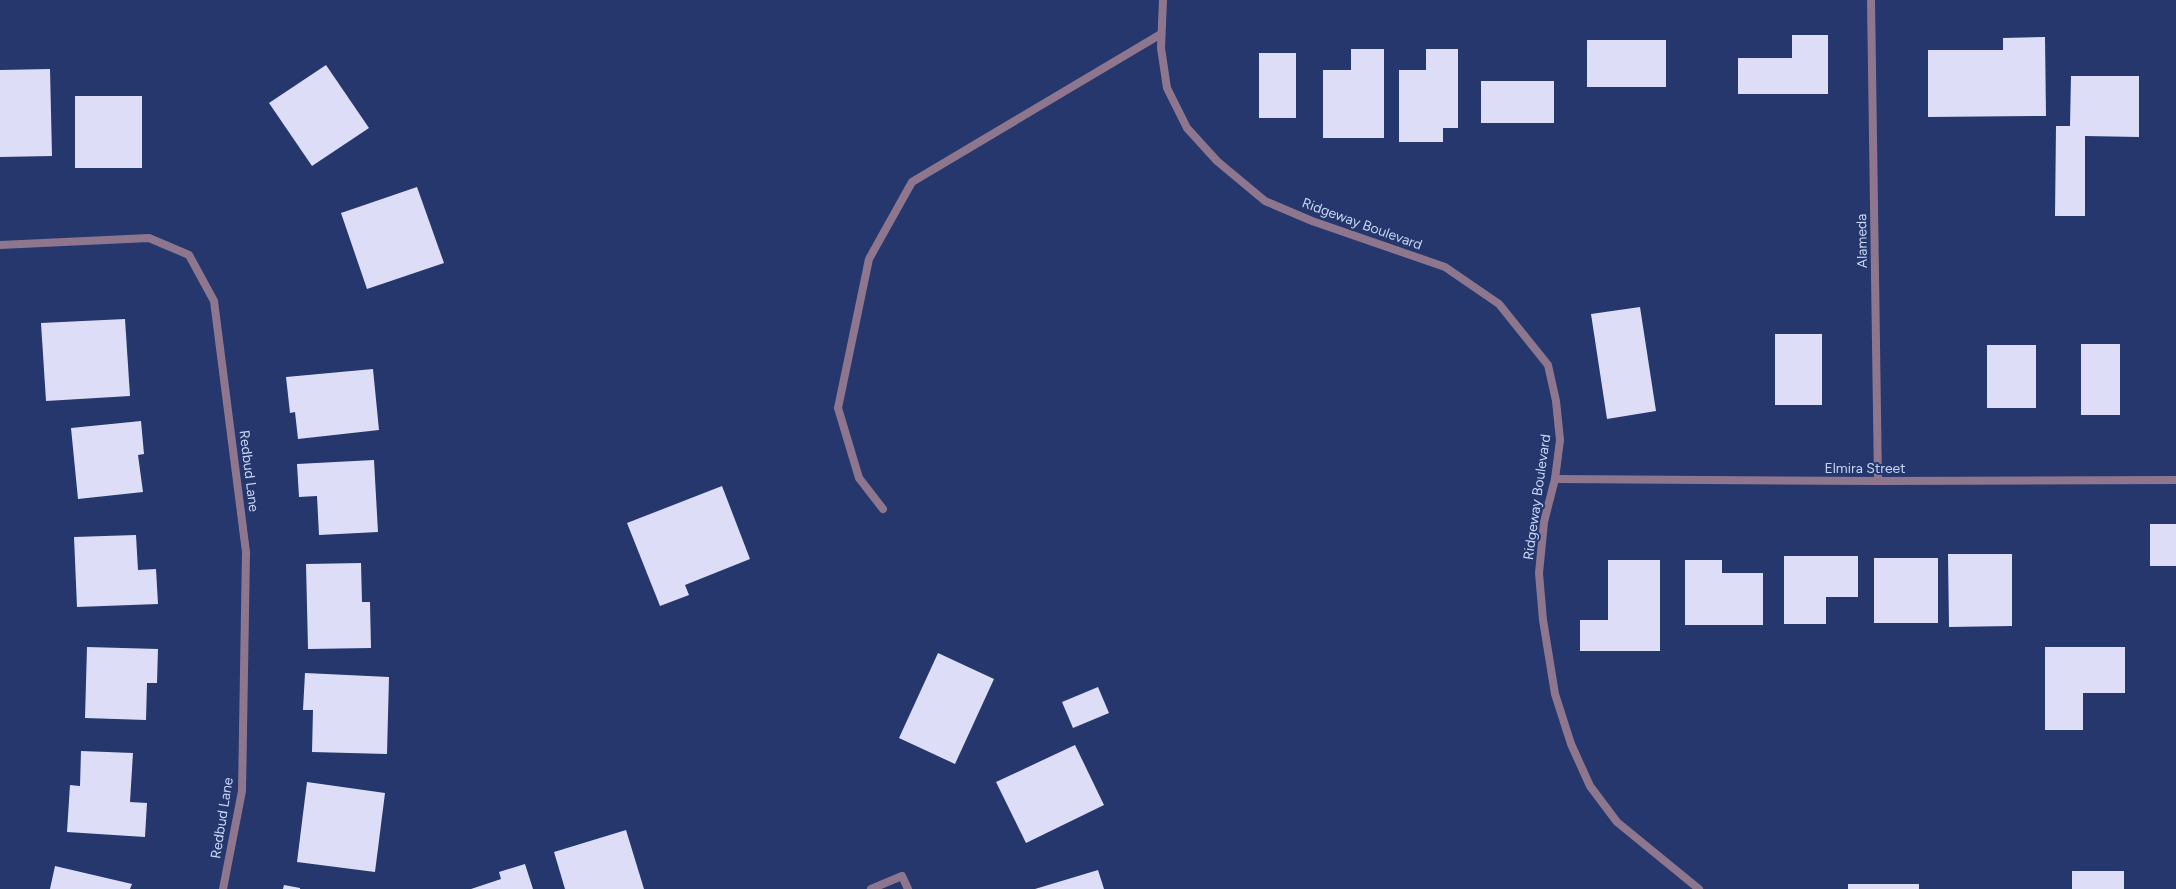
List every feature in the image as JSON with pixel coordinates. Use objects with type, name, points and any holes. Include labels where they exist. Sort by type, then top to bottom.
[{"type":"street","name":"Ridgeway Boulevard","points":[[1163,0],[1161,48],[1168,88],[1187,128],[1217,161],[1265,202],[1312,221],[1445,268],[1499,304],[1548,365],[1556,401],[1560,440],[1555,479],[1544,522],[1539,573],[1543,620],[1555,694],[1571,744],[1590,786],[1618,822],[1699,889]]},
{"type":"street","name":"Alameda","points":[[1871,0],[1878,481]]},
{"type":"street","points":[[883,509],[859,478],[838,408],[869,260],[912,182],[1161,34]]},
{"type":"street","name":"Redbud Lane","points":[[0,245],[149,238],[189,255],[214,301],[246,552],[242,791],[223,889]]},
{"type":"street","name":"Elmira Street","points":[[1555,479],[1878,481],[2176,480]]},
{"type":"street","points":[[870,889],[902,876],[908,889]]},
{"type":"building","points":[[1792,35],[1828,35],[1828,94],[1738,94],[1738,58],[1792,58]]},
{"type":"building","points":[[2045,37],[2046,116],[1928,117],[1928,50],[2003,50],[2003,38]]},
{"type":"building","points":[[1587,40],[1666,40],[1666,87],[1587,87]]},
{"type":"building","points":[[1351,49],[1384,49],[1384,138],[1323,138],[1323,70],[1351,70]]},
{"type":"building","points":[[1426,49],[1458,49],[1458,128],[1443,128],[1443,142],[1399,142],[1399,70],[1426,70]]},
{"type":"building","points":[[1259,53],[1296,53],[1296,118],[1259,118]]},
{"type":"building","points":[[326,65],[369,128],[312,166],[269,103]]},
{"type":"building","points":[[50,69],[52,156],[0,157],[0,70]]},
{"type":"building","points":[[2071,76],[2139,76],[2139,137],[2085,136],[2085,216],[2055,216],[2056,126],[2070,126]]},
{"type":"building","points":[[1481,81],[1554,81],[1554,123],[1481,123]]},
{"type":"building","points":[[75,96],[142,96],[142,168],[75,168]]},
{"type":"building","points":[[417,187],[444,263],[367,289],[341,213]]},
{"type":"building","points":[[1640,307],[1656,411],[1607,419],[1591,314]]},
{"type":"building","points":[[125,319],[130,396],[46,401],[41,323]]},
{"type":"building","points":[[1775,334],[1822,334],[1822,405],[1775,405]]},
{"type":"building","points":[[2081,344],[2120,344],[2120,415],[2081,415]]},
{"type":"building","points":[[1987,345],[2036,345],[2036,408],[1987,408]]},
{"type":"building","points":[[373,369],[379,430],[298,439],[295,412],[290,413],[286,377]]},
{"type":"building","points":[[141,421],[144,454],[138,455],[143,492],[78,499],[71,428]]},
{"type":"building","points":[[374,460],[378,532],[319,535],[317,496],[299,497],[297,464]]},
{"type":"building","points":[[722,486],[750,559],[685,585],[689,595],[660,606],[627,523]]},
{"type":"building","points":[[2150,524],[2176,524],[2176,566],[2150,566]]},
{"type":"building","points":[[136,535],[138,570],[156,569],[158,604],[77,607],[74,537]]},
{"type":"building","points":[[1948,554],[2012,554],[2012,626],[1949,627]]},
{"type":"building","points":[[1784,556],[1858,556],[1858,597],[1826,597],[1826,624],[1784,624]]},
{"type":"building","points":[[1874,558],[1938,558],[1938,623],[1874,623]]},
{"type":"building","points":[[1608,560],[1660,560],[1660,651],[1580,651],[1580,620],[1608,620]]},
{"type":"building","points":[[1685,560],[1722,560],[1722,573],[1763,573],[1763,625],[1685,625]]},
{"type":"building","points":[[361,563],[362,602],[370,602],[371,648],[308,649],[306,564]]},
{"type":"building","points":[[87,647],[158,649],[157,683],[147,683],[146,720],[85,718]]},
{"type":"building","points":[[2045,647],[2125,647],[2125,693],[2083,693],[2083,730],[2045,730]]},
{"type":"building","points":[[938,653],[994,679],[955,764],[899,738]]},
{"type":"building","points":[[305,673],[389,677],[387,754],[312,752],[313,710],[303,710]]},
{"type":"building","points":[[1098,687],[1109,713],[1073,728],[1062,702]]},
{"type":"building","points":[[1075,745],[1104,805],[1026,843],[996,782]]},
{"type":"building","points":[[81,751],[133,753],[130,802],[147,803],[145,837],[67,832],[70,785],[80,786]]},
{"type":"building","points":[[307,782],[385,793],[375,872],[297,862]]},
{"type":"building","points":[[626,830],[644,889],[565,889],[554,852]]},
{"type":"building","points":[[525,864],[533,889],[471,889],[501,879],[499,872]]},
{"type":"building","points":[[55,866],[132,884],[130,889],[50,889]]},
{"type":"building","points":[[1098,870],[1104,889],[1035,889]]},
{"type":"building","points":[[2072,871],[2124,871],[2124,889],[2072,889]]},
{"type":"building","points":[[1848,884],[1919,884],[1919,889],[1848,889]]},
{"type":"building","points":[[284,885],[300,888],[300,889],[283,889]]}]
